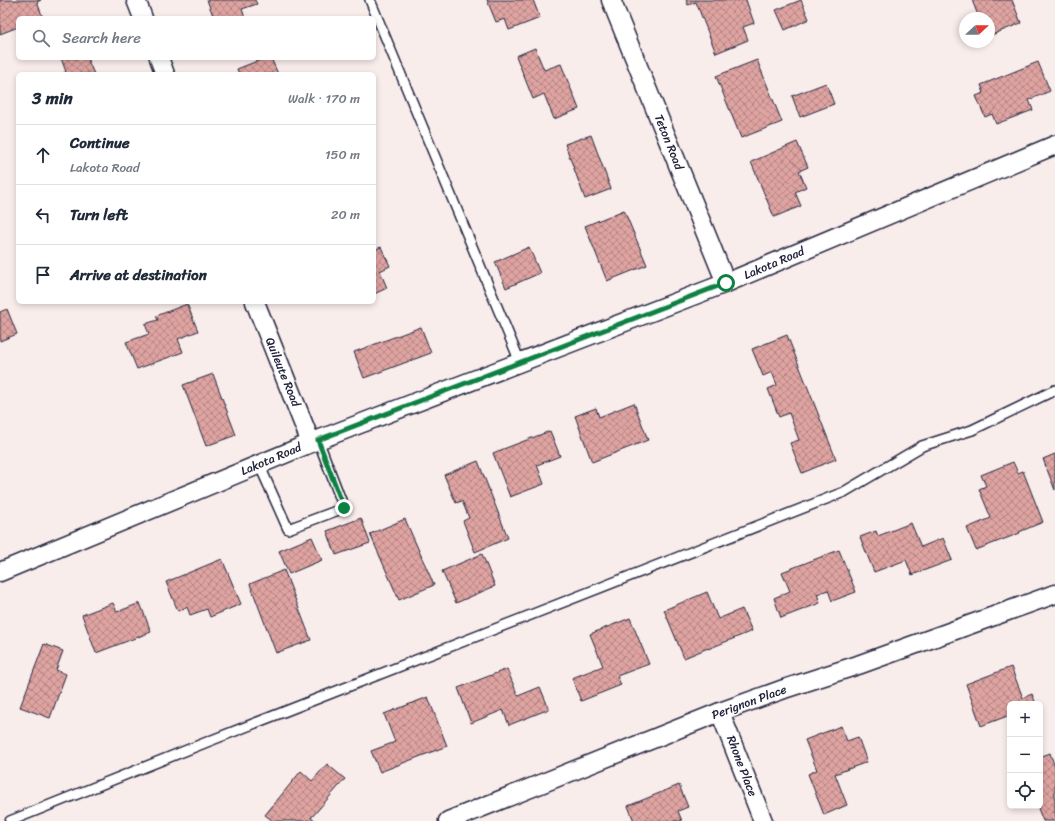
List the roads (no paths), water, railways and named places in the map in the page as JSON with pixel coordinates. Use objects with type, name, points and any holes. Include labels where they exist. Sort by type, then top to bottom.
[{"type":"street","points":[[136,0],[142,16]]},
{"type":"street","name":"Teton Road","points":[[611,0],[726,283]]},
{"type":"street","points":[[160,60],[164,72]]},
{"type":"street","name":"Lakota Road","points":[[0,572],[315,441],[726,283],[1055,145]]},
{"type":"street","name":"Quileute Road","points":[[256,304],[315,441]]},
{"type":"street","name":"Perignon Place","points":[[448,821],[720,712],[858,665],[1055,594]]},
{"type":"street","name":"Rhone Place","points":[[720,712],[763,821]]},
{"type":"lane","points":[[370,0],[520,362]]},
{"type":"lane","points":[[10,821],[844,492],[922,446],[972,430],[1055,390]]},
{"type":"lane","points":[[259,464],[288,529],[344,508],[315,441]]}]
